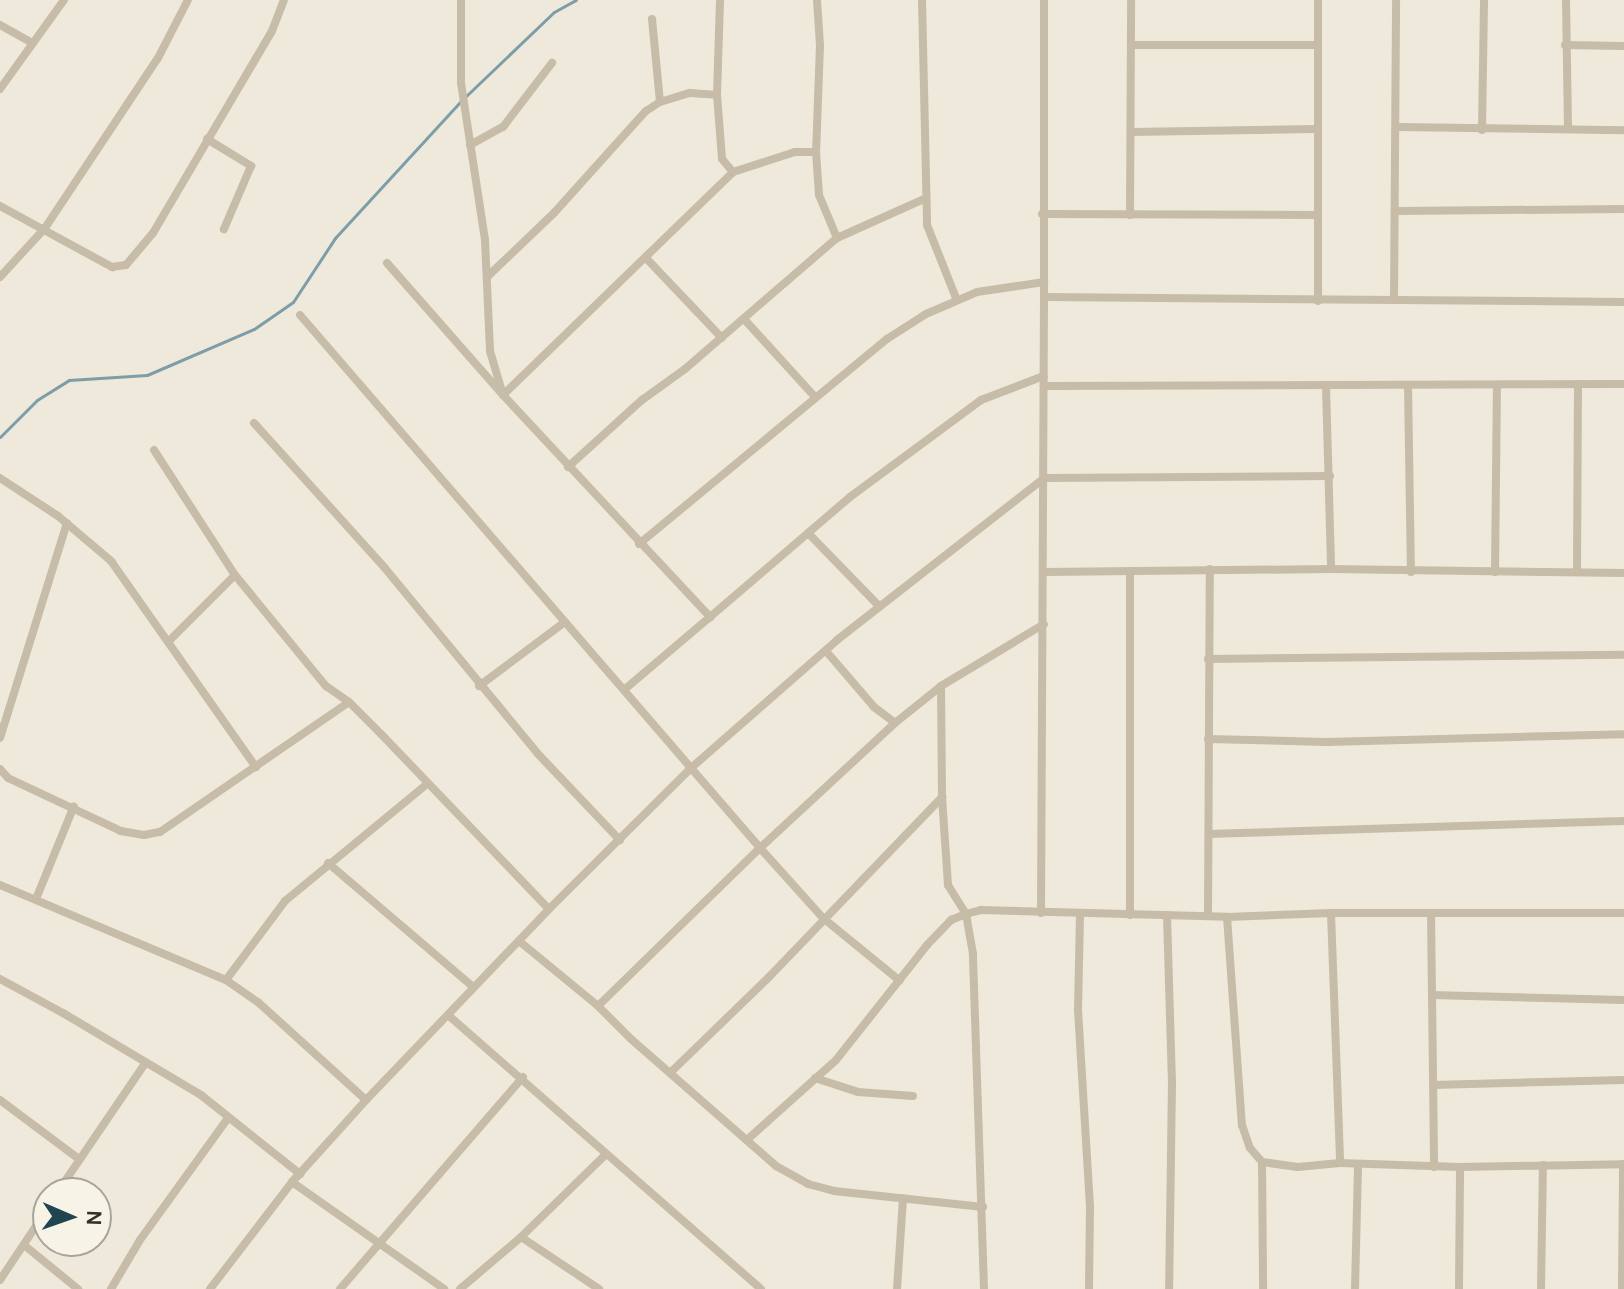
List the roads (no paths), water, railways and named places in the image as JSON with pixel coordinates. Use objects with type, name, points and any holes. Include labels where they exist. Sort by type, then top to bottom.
[{"type":"street","points":[[0,89],[64,0]]},
{"type":"street","points":[[0,277],[45,228],[158,58],[188,0]]},
{"type":"street","points":[[0,206],[112,267],[126,265],[153,233],[272,31],[284,0]]},
{"type":"street","points":[[461,0],[461,83],[487,277],[490,351],[503,395]]},
{"type":"street","points":[[720,0],[717,95],[722,159],[733,172]]},
{"type":"street","points":[[817,0],[820,45],[816,152],[819,195],[837,238]]},
{"type":"street","points":[[922,0],[924,199],[927,225],[956,298]]},
{"type":"street","points":[[1041,913],[1045,572],[1044,0]]},
{"type":"street","points":[[1130,215],[1131,0]]},
{"type":"street","points":[[1318,0],[1318,301]]},
{"type":"street","points":[[1394,300],[1397,211],[1396,0]]},
{"type":"street","points":[[1482,130],[1484,0]]},
{"type":"street","points":[[1566,0],[1568,129]]},
{"type":"street","points":[[652,19],[660,102]]},
{"type":"street","points":[[0,25],[32,43]]},
{"type":"street","points":[[1133,45],[1318,45]]},
{"type":"street","points":[[1565,45],[1624,46]]},
{"type":"street","points":[[470,145],[503,127],[552,63]]},
{"type":"street","points":[[487,277],[554,213],[634,122],[660,102],[697,92],[717,95]]},
{"type":"street","points":[[1397,127],[1624,130]]},
{"type":"street","points":[[1131,132],[1316,129]]},
{"type":"street","points":[[207,139],[251,166],[224,229]]},
{"type":"street","points":[[503,395],[733,172],[795,152],[816,152]]},
{"type":"street","points":[[568,467],[642,400],[722,338],[837,238],[924,199]]},
{"type":"street","points":[[1397,211],[1624,209]]},
{"type":"street","points":[[1042,214],[1317,215]]},
{"type":"street","points":[[646,258],[722,338]]},
{"type":"street","points":[[387,263],[568,467],[710,617]]},
{"type":"street","points":[[639,544],[887,339],[956,298],[1005,285],[1044,282]]},
{"type":"street","points":[[1044,297],[1624,302]]},
{"type":"street","points":[[300,315],[823,918],[900,981]]},
{"type":"street","points":[[744,319],[815,397]]},
{"type":"street","points":[[625,689],[808,533],[981,400],[1044,381],[1326,386],[1624,384]]},
{"type":"street","points":[[1577,572],[1578,384]]},
{"type":"street","points":[[1408,385],[1411,572]]},
{"type":"street","points":[[1495,572],[1497,385]]},
{"type":"street","points":[[1326,386],[1331,569]]},
{"type":"street","points":[[254,423],[384,567],[479,686],[620,840]]},
{"type":"street","points":[[154,450],[235,575],[326,686],[349,702],[549,909]]},
{"type":"street","points":[[210,1289],[292,1182],[366,1100],[549,909],[691,768],[879,606],[1044,478],[1330,476]]},
{"type":"street","points":[[0,478],[67,523],[111,561],[256,767]]},
{"type":"street","points":[[0,738],[67,523]]},
{"type":"street","points":[[808,533],[879,606]]},
{"type":"street","points":[[1208,915],[1210,569]]},
{"type":"street","points":[[1045,572],[1331,569],[1624,573]]},
{"type":"street","points":[[1130,571],[1130,915]]},
{"type":"street","points":[[169,641],[235,575]]},
{"type":"street","points":[[479,686],[565,622]]},
{"type":"street","points":[[598,1006],[760,848],[895,723],[941,686],[1044,624]]},
{"type":"street","points":[[826,651],[874,707],[895,723]]},
{"type":"street","points":[[1208,659],[1624,655]]},
{"type":"street","points":[[941,686],[942,797],[948,885],[966,914],[973,954],[984,1289]]},
{"type":"street","points":[[0,769],[8,778],[74,806],[121,831],[144,835],[160,832],[349,702]]},
{"type":"street","points":[[1208,739],[1327,742],[1624,734]]},
{"type":"street","points":[[226,980],[277,910],[328,863],[427,784]]},
{"type":"street","points":[[670,1073],[942,797]]},
{"type":"street","points":[[36,899],[74,806]]},
{"type":"street","points":[[1209,834],[1624,821]]},
{"type":"street","points":[[328,863],[473,987]]},
{"type":"street","points":[[0,885],[226,980],[259,1003],[366,1100]]},
{"type":"street","points":[[748,1139],[836,1060],[942,928],[966,914],[981,910],[1227,917],[1331,913],[1624,913]]},
{"type":"street","points":[[1331,913],[1340,1163]]},
{"type":"street","points":[[1431,913],[1434,1167]]},
{"type":"street","points":[[1080,915],[1078,1010],[1090,1207],[1089,1289]]},
{"type":"street","points":[[1167,915],[1172,1082],[1169,1289]]},
{"type":"street","points":[[1227,917],[1242,1125],[1250,1148],[1262,1162],[1263,1289]]},
{"type":"street","points":[[519,941],[598,1006],[776,1166],[808,1184],[834,1191],[983,1207]]},
{"type":"street","points":[[0,979],[201,1095],[300,1174]]},
{"type":"street","points":[[1432,995],[1624,1000]]},
{"type":"street","points":[[448,1015],[523,1077],[605,1155],[761,1289]]},
{"type":"street","points":[[67,1177],[146,1062]]},
{"type":"street","points":[[340,1289],[523,1077]]},
{"type":"street","points":[[815,1078],[858,1092],[913,1096]]},
{"type":"street","points":[[1433,1085],[1624,1080]]},
{"type":"street","points":[[0,1100],[79,1159]]},
{"type":"street","points":[[111,1289],[140,1240],[228,1118]]},
{"type":"street","points":[[460,1289],[521,1237],[605,1155]]},
{"type":"street","points":[[1262,1162],[1298,1167],[1340,1163],[1434,1167],[1623,1164],[1622,1289]]},
{"type":"street","points":[[1355,1289],[1358,1164]]},
{"type":"street","points":[[1541,1289],[1543,1165]]},
{"type":"street","points":[[1459,1289],[1460,1167]]},
{"type":"street","points":[[292,1182],[444,1289]]},
{"type":"street","points":[[897,1289],[903,1198]]},
{"type":"street","points":[[0,1280],[32,1233]]},
{"type":"street","points":[[521,1237],[599,1289]]},
{"type":"street","points":[[24,1245],[78,1289]]},
{"type":"waterway","points":[[465,97],[554,12],[576,0]]},
{"type":"waterway","points":[[0,437],[37,400],[69,380],[147,375],[254,329],[293,302],[335,238],[460,102]]}]
